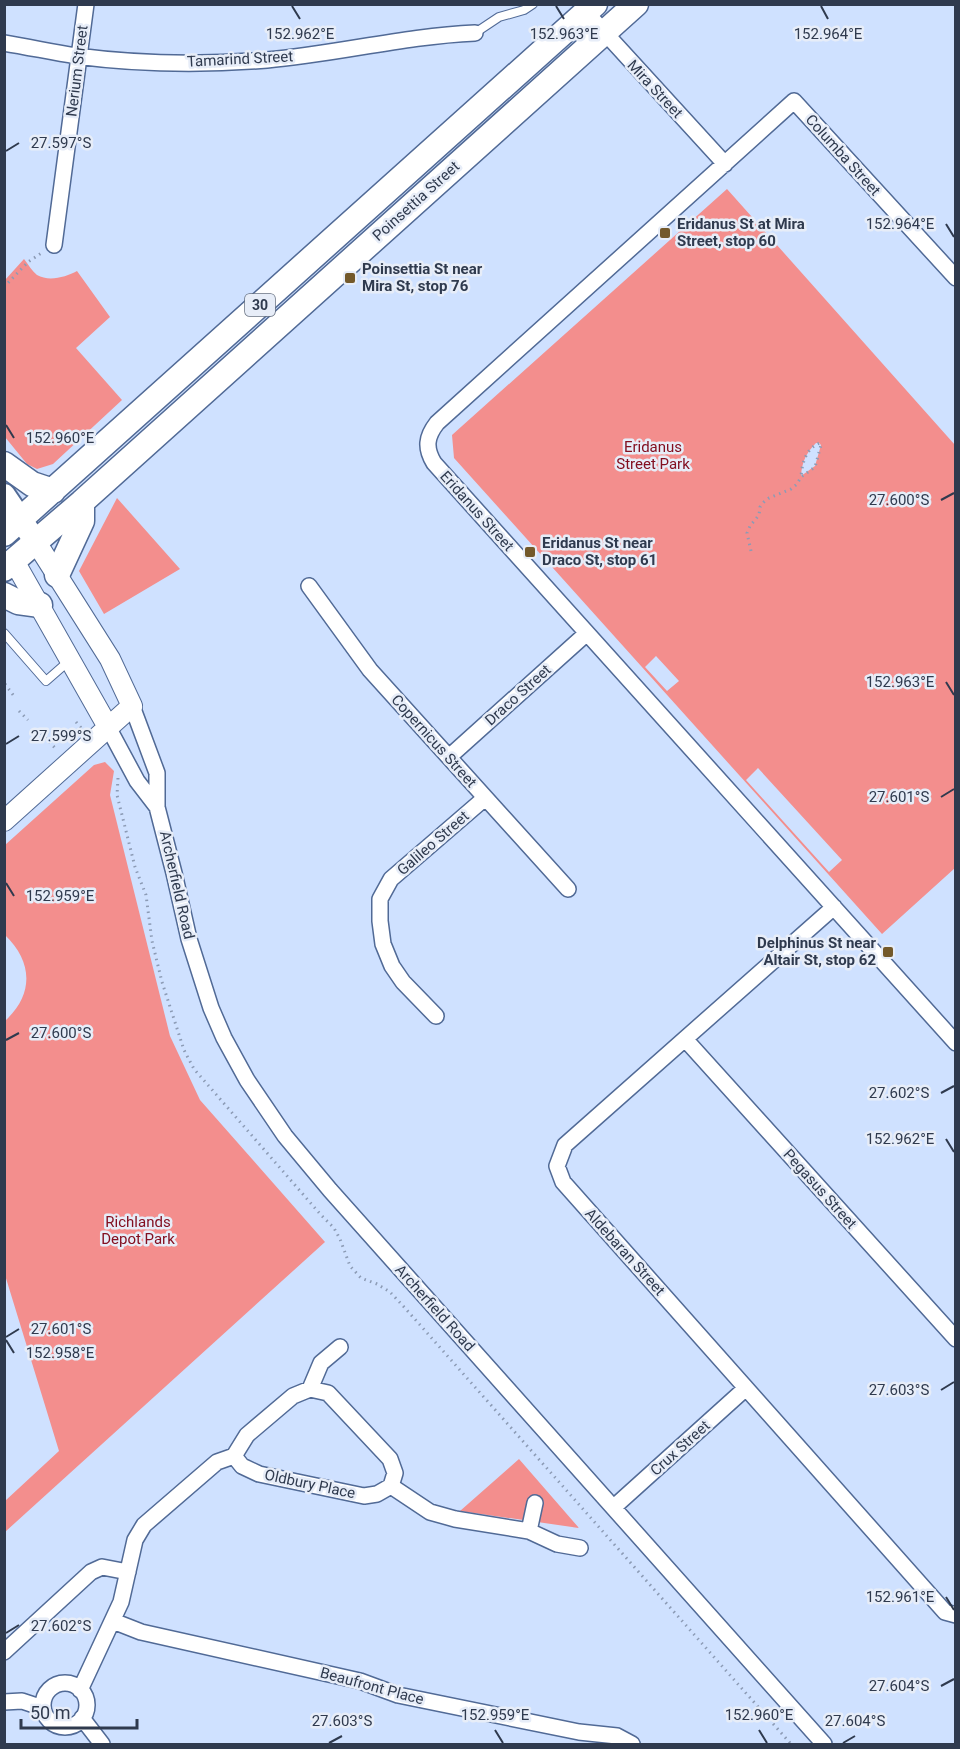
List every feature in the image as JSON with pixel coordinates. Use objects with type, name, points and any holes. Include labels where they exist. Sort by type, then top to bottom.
[{"type":"main road","name":"Poinsettia Street","points":[[36,542],[636,4]]},
{"type":"main road","name":"Poinsettia Street","points":[[13,527],[590,8]]},
{"type":"main road","points":[[4,464],[32,484],[53,492]]},
{"type":"main road","name":"Archerfield Road","points":[[4,495],[13,527],[36,542]]},
{"type":"main road","points":[[57,575],[82,521],[82,502]]},
{"type":"main road","name":"30","points":[[8,558],[36,542]]},
{"type":"main road","points":[[4,595],[18,602],[40,605]]},
{"type":"street","name":"Nerium Street","points":[[54,245],[86,4]]},
{"type":"street","name":"Mira Street","points":[[590,8],[604,33],[725,164]]},
{"type":"street","name":"Tamarind Street","points":[[4,43],[79,56],[200,63],[267,60],[323,54],[443,34],[475,33]]},
{"type":"street","name":"Columba Street","points":[[725,164],[794,101],[956,278]]},
{"type":"street","name":"Eridanus Street","points":[[725,164],[437,423],[430,431],[427,447],[434,463],[834,907],[953,1035]]},
{"type":"street","name":"Archerfield Road","points":[[36,542],[110,659],[132,706],[157,774],[157,807],[199,974],[224,1038],[247,1080],[285,1136],[330,1190],[824,1744]]},
{"type":"street","name":"Archerfield Road","points":[[8,558],[40,605],[137,781],[157,807]]},
{"type":"street","name":"Copernicus Street","points":[[309,586],[370,670],[568,889]]},
{"type":"street","name":"Draco Street","points":[[448,757],[587,633]]},
{"type":"street","points":[[4,821],[132,706]]},
{"type":"street","name":"Galileo Street","points":[[436,1016],[403,982],[392,966],[383,944],[380,899],[391,879],[486,798]]},
{"type":"street","name":"Aldebaran Street","points":[[834,907],[566,1145],[557,1166],[563,1182],[945,1612],[956,1615]]},
{"type":"street","name":"Pegasus Street","points":[[684,1039],[956,1339]]},
{"type":"street","points":[[310,1389],[321,1363],[340,1347]]},
{"type":"street","name":"Crux Street","points":[[614,1507],[746,1388]]},
{"type":"street","points":[[80,1690],[121,1602],[135,1540],[144,1526],[217,1462],[234,1456],[248,1435],[292,1396],[310,1389],[328,1393],[390,1459],[395,1473],[391,1486],[430,1512],[455,1519],[529,1531],[557,1544],[580,1548]]},
{"type":"street","name":"Oldbury Place","points":[[234,1456],[242,1466],[259,1474],[364,1496],[377,1494],[391,1486]]},
{"type":"street","points":[[529,1531],[535,1503]]},
{"type":"street","points":[[4,1652],[91,1572],[102,1567],[128,1572]]},
{"type":"street","name":"Beaufront Place","points":[[113,1621],[141,1632],[360,1682],[398,1695],[579,1732],[617,1736],[632,1744]]},
{"type":"street","points":[[64,1683],[80,1690],[87,1704],[82,1718],[76,1724],[68,1727],[52,1723],[43,1708],[48,1691],[64,1683]]},
{"type":"street","points":[[4,1702],[22,1701],[43,1708]]},
{"type":"street","points":[[82,1718],[102,1744]]},
{"type":"lane","points":[[475,33],[499,17],[524,10],[533,4]]},
{"type":"lane","points":[[4,633],[46,681],[71,659]]},
{"type":"path","points":[[4,287],[28,262],[54,245]]},
{"type":"path","points":[[751,551],[747,533],[759,515],[760,507],[764,502],[797,484],[809,450],[820,442],[815,466],[801,477]]},
{"type":"path","points":[[4,684],[14,696]]},
{"type":"path","points":[[20,711],[28,720]]},
{"type":"path","points":[[41,733],[56,749]]},
{"type":"green space","name":"Eridanus Street Park","points":[[727,189],[955,445],[955,868],[882,934],[454,458],[452,435]],"holes":[[[816,443],[821,445],[815,466],[801,476],[805,458]],[[656,656],[679,681],[667,691],[645,667]],[[758,768],[842,860],[829,872],[746,780]]]},
{"type":"green space","points":[[24,259],[37,275],[42,277],[57,278],[77,271],[110,317],[76,348],[122,400],[53,464],[37,469],[27,464],[5,437],[5,280]]},
{"type":"green space","points":[[117,498],[180,569],[104,614],[79,571]]},
{"type":"green space","name":"Richlands Depot Park","points":[[105,762],[114,771],[110,795],[170,1036],[200,1100],[325,1242],[5,1532],[5,1501],[59,1451],[5,1275],[5,1021],[21,1000],[26,978],[21,956],[5,935],[5,845],[94,765]]},
{"type":"green space","points":[[519,1459],[579,1528],[460,1511]]},
{"type":"place","name":"Eridanus St at Mira Street, stop 60","points":[[665,233]]},
{"type":"place","name":"Poinsettia St near Mira St, stop 76","points":[[350,278]]},
{"type":"place","name":"Eridanus St near Draco St, stop 61","points":[[530,552]]},
{"type":"place","name":"Delphinus St near Altair St, stop 62","points":[[888,952]]}]
